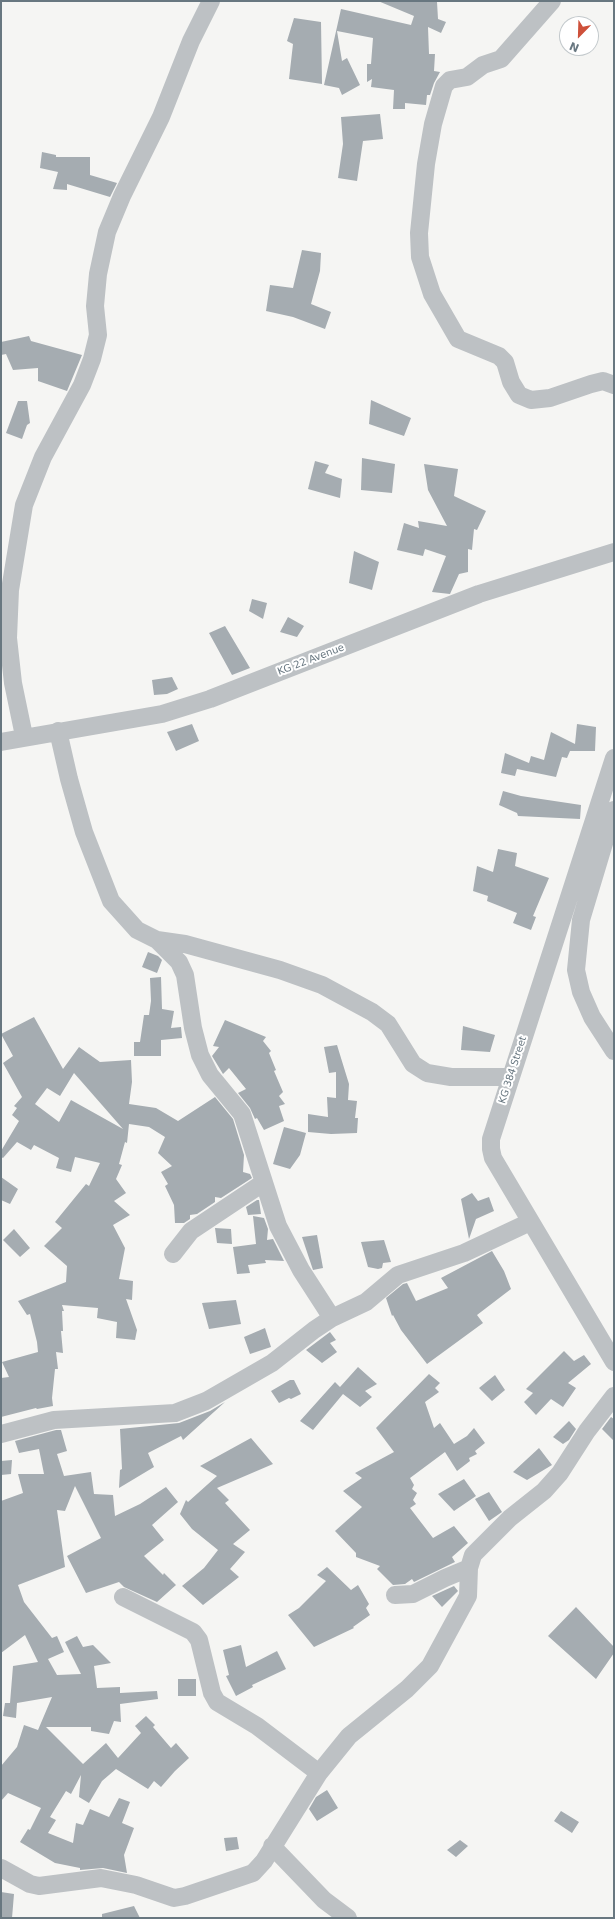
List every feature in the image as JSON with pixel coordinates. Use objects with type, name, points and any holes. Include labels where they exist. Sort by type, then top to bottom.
[{"type":"street","points":[[24,736],[13,683],[8,638],[10,590],[24,505],[43,456],[82,385],[92,359],[98,335],[95,306],[98,274],[107,232],[122,196],[161,117],[191,41],[211,1]]},
{"type":"street","points":[[552,1],[501,59],[483,65],[467,77],[450,80],[444,86],[433,124],[426,164],[419,233],[420,257],[432,294],[458,339],[499,356],[506,362],[512,382],[519,395],[531,400],[550,398],[591,384],[604,382],[614,385]]},
{"type":"street","name":"KG 22 Avenue","points":[[1,742],[24,736],[162,714],[210,699],[479,594],[614,552]]},
{"type":"street","points":[[58,731],[69,779],[84,832],[111,901],[137,930],[156,940],[179,962],[185,975],[193,1028],[200,1055],[210,1075],[242,1114],[278,1226],[301,1270],[332,1318]]},
{"type":"street","name":"KG 384 Street","points":[[614,758],[491,1139],[493,1158],[614,1362]]},
{"type":"street","points":[[614,810],[581,920],[576,970],[582,992],[592,1017],[614,1051]]},
{"type":"street","points":[[156,940],[185,944],[280,970],[322,985],[372,1012],[388,1024],[412,1064],[427,1073],[451,1077],[511,1077]]},
{"type":"street","points":[[173,1254],[191,1231],[263,1183]]},
{"type":"street","points":[[1,1434],[54,1420],[175,1413],[206,1401],[235,1386],[272,1363],[332,1318],[366,1302],[398,1275],[464,1253],[530,1222]]},
{"type":"street","points":[[1,1868],[30,1884],[39,1886],[101,1878],[136,1885],[174,1898],[185,1896],[253,1873],[264,1860],[319,1773],[349,1736],[407,1689],[430,1666],[468,1596],[469,1568],[473,1555],[485,1541],[510,1518],[544,1491],[560,1473],[587,1431],[614,1396]]},
{"type":"street","points":[[395,1595],[413,1594],[469,1568]]},
{"type":"street","points":[[123,1597],[193,1632],[199,1640],[212,1693],[217,1702],[257,1726],[319,1773]]},
{"type":"street","points":[[272,1846],[324,1900],[348,1918]]},
{"type":"building","points":[[378,1],[437,2],[438,19],[446,22],[441,33],[428,27],[429,54],[435,54],[434,71],[440,72],[430,95],[427,95],[426,105],[405,103],[405,109],[393,109],[394,90],[371,87],[372,79],[367,82],[367,64],[371,64],[373,38],[337,31],[342,61],[347,58],[360,85],[342,95],[339,88],[324,85],[341,9],[411,25],[414,16]]},
{"type":"building","points":[[294,18],[321,22],[322,84],[289,79],[293,44],[287,41]]},
{"type":"building","points":[[380,114],[383,139],[363,141],[357,181],[338,178],[343,144],[341,117]]},
{"type":"building","points":[[42,152],[56,155],[56,157],[90,157],[90,175],[117,183],[110,197],[67,184],[67,190],[53,189],[58,172],[40,168]]},
{"type":"building","points":[[302,250],[321,253],[320,271],[311,304],[331,312],[325,329],[293,317],[266,311],[270,285],[293,288]]},
{"type":"building","points":[[29,336],[31,341],[82,355],[67,391],[38,381],[38,368],[13,370],[6,354],[1,355],[1,342]]},
{"type":"building","points":[[371,400],[411,418],[404,436],[369,424]]},
{"type":"building","points":[[18,401],[27,401],[30,423],[27,425],[22,439],[6,433]]},
{"type":"building","points":[[362,458],[395,464],[392,493],[361,490]]},
{"type":"building","points":[[315,461],[329,465],[325,473],[342,479],[340,498],[308,489]]},
{"type":"building","points":[[424,464],[458,469],[454,496],[486,511],[477,530],[474,529],[472,550],[468,549],[468,572],[459,574],[450,594],[432,592],[446,556],[425,549],[423,556],[397,550],[404,523],[419,528],[418,521],[447,526],[428,490]]},
{"type":"building","points":[[354,551],[379,562],[372,590],[349,583]]},
{"type":"building","points":[[252,599],[267,603],[263,619],[249,611]]},
{"type":"building","points":[[288,617],[304,626],[297,637],[280,632]]},
{"type":"building","points":[[225,626],[250,668],[232,675],[209,633]]},
{"type":"building","points":[[172,677],[178,689],[167,694],[154,695],[152,680]]},
{"type":"building","points":[[192,724],[199,741],[176,751],[167,732]]},
{"type":"building","points":[[577,724],[596,727],[595,751],[570,751],[567,758],[562,757],[556,777],[517,769],[515,776],[501,773],[505,753],[529,763],[531,756],[544,760],[551,732],[575,744]]},
{"type":"building","points":[[503,791],[521,796],[581,805],[580,819],[518,816],[517,813],[499,805]]},
{"type":"building","points":[[498,849],[517,853],[515,866],[549,878],[533,916],[536,917],[531,930],[513,923],[517,913],[487,901],[488,896],[473,891],[477,866],[493,872]]},
{"type":"building","points":[[148,952],[158,956],[162,960],[157,973],[142,967]]},
{"type":"building","points":[[161,977],[162,1009],[174,1011],[171,1028],[181,1027],[182,1038],[161,1040],[161,1056],[134,1056],[134,1042],[140,1042],[144,1015],[149,1015],[151,1001],[150,978]]},
{"type":"building","points":[[34,1017],[63,1069],[79,1047],[100,1062],[131,1060],[132,1082],[129,1104],[156,1108],[178,1121],[215,1097],[233,1119],[244,1155],[243,1172],[250,1174],[252,1178],[221,1198],[215,1197],[215,1202],[197,1214],[190,1215],[190,1219],[184,1223],[175,1223],[174,1205],[165,1186],[168,1184],[161,1172],[172,1166],[158,1153],[165,1137],[149,1127],[129,1124],[127,1143],[125,1142],[119,1164],[122,1165],[116,1179],[126,1193],[114,1201],[130,1215],[113,1225],[125,1248],[119,1279],[133,1281],[132,1300],[126,1299],[137,1330],[135,1340],[116,1338],[117,1322],[97,1318],[98,1308],[62,1305],[64,1311],[62,1311],[63,1331],[61,1331],[63,1353],[56,1352],[58,1369],[55,1369],[52,1398],[53,1406],[36,1408],[1,1417],[1,1378],[9,1377],[2,1362],[38,1352],[30,1314],[27,1315],[18,1301],[66,1282],[67,1266],[44,1246],[62,1228],[55,1222],[86,1184],[89,1186],[100,1163],[75,1157],[71,1172],[56,1168],[59,1158],[34,1145],[31,1150],[17,1142],[3,1158],[1,1157],[1,1151],[19,1121],[12,1115],[17,1108],[14,1106],[22,1097],[3,1063],[13,1056],[1,1034]],"holes":[[[74,1073],[123,1129],[71,1100],[59,1122],[35,1104],[47,1088],[60,1096]]]},
{"type":"building","points":[[225,1020],[266,1037],[263,1041],[271,1051],[269,1053],[276,1070],[274,1071],[283,1092],[279,1096],[285,1104],[279,1106],[284,1121],[264,1130],[238,1093],[246,1089],[229,1068],[223,1074],[212,1056],[219,1047],[213,1046]]},
{"type":"building","points":[[463,1026],[495,1035],[490,1052],[461,1050]]},
{"type":"building","points":[[337,1045],[349,1084],[348,1100],[357,1101],[355,1118],[358,1118],[357,1133],[331,1134],[308,1132],[308,1114],[328,1117],[327,1097],[336,1098],[336,1072],[329,1073],[324,1047]]},
{"type":"building","points":[[284,1127],[306,1133],[300,1155],[290,1169],[273,1164]]},
{"type":"building","points":[[1,1177],[18,1189],[10,1204],[1,1200]]},
{"type":"building","points":[[472,1193],[478,1201],[489,1197],[494,1211],[476,1219],[469,1239],[461,1199]]},
{"type":"building","points":[[259,1200],[261,1214],[248,1215],[246,1207]]},
{"type":"building","points":[[253,1216],[264,1218],[268,1229],[267,1240],[273,1239],[284,1261],[265,1260],[266,1263],[248,1265],[250,1273],[237,1274],[233,1247],[256,1244]]},
{"type":"building","points":[[215,1228],[231,1229],[232,1244],[217,1243]]},
{"type":"building","points":[[14,1229],[30,1248],[20,1257],[3,1240]]},
{"type":"building","points":[[317,1235],[323,1268],[313,1270],[302,1237]]},
{"type":"building","points":[[384,1240],[391,1262],[383,1263],[382,1268],[378,1269],[368,1267],[361,1242]]},
{"type":"building","points":[[492,1251],[504,1271],[511,1289],[477,1315],[483,1323],[427,1364],[401,1330],[393,1315],[392,1316],[386,1298],[403,1284],[407,1283],[416,1301],[448,1288],[441,1278]]},
{"type":"building","points":[[236,1300],[241,1324],[209,1329],[202,1303]]},
{"type":"building","points":[[265,1328],[271,1347],[250,1354],[244,1337]]},
{"type":"building","points":[[330,1332],[336,1340],[330,1343],[337,1352],[322,1363],[306,1350]]},
{"type":"building","points":[[564,1351],[574,1361],[584,1355],[591,1364],[568,1383],[576,1388],[563,1407],[551,1399],[536,1415],[524,1402],[533,1393],[526,1389]]},
{"type":"building","points":[[358,1367],[377,1384],[365,1391],[372,1397],[360,1407],[343,1394],[313,1430],[300,1421],[335,1382],[340,1387]]},
{"type":"building","points":[[429,1374],[440,1383],[435,1388],[439,1392],[425,1402],[434,1428],[440,1423],[454,1444],[467,1436],[474,1428],[485,1443],[475,1451],[477,1454],[469,1458],[470,1461],[457,1471],[445,1452],[410,1478],[414,1485],[412,1489],[417,1493],[413,1500],[416,1504],[410,1508],[433,1538],[454,1526],[468,1543],[452,1557],[455,1562],[414,1582],[412,1579],[405,1584],[393,1585],[377,1569],[380,1566],[356,1557],[356,1553],[335,1531],[362,1507],[343,1491],[362,1478],[355,1473],[394,1452],[376,1428]]},
{"type":"building","points":[[495,1375],[505,1390],[492,1401],[479,1388]]},
{"type":"building","points":[[290,1380],[294,1380],[301,1394],[279,1403],[271,1391]]},
{"type":"building","points":[[225,1402],[183,1440],[181,1436],[148,1453],[154,1467],[119,1488],[120,1470],[122,1469],[120,1429],[179,1423],[210,1411]]},
{"type":"building","points":[[611,1417],[614,1419],[614,1441],[602,1429]]},
{"type":"building","points":[[569,1421],[576,1429],[569,1440],[563,1444],[553,1437]]},
{"type":"building","points":[[61,1430],[67,1451],[57,1454],[64,1476],[91,1472],[94,1494],[113,1495],[115,1516],[140,1504],[166,1487],[178,1502],[152,1525],[164,1540],[144,1556],[163,1575],[164,1573],[176,1585],[157,1602],[124,1587],[119,1582],[86,1593],[67,1556],[101,1538],[75,1486],[65,1511],[57,1510],[65,1567],[18,1585],[24,1602],[52,1638],[57,1636],[64,1652],[48,1659],[57,1675],[81,1674],[65,1642],[77,1636],[83,1647],[93,1645],[111,1663],[94,1666],[97,1688],[120,1687],[120,1693],[157,1691],[158,1699],[120,1704],[121,1722],[114,1721],[109,1734],[91,1731],[91,1727],[46,1727],[83,1764],[106,1743],[118,1758],[141,1733],[135,1726],[146,1716],[155,1725],[153,1727],[171,1748],[176,1743],[189,1758],[161,1787],[154,1781],[148,1789],[116,1769],[102,1781],[89,1803],[79,1797],[81,1775],[71,1794],[66,1791],[50,1817],[56,1820],[48,1833],[73,1843],[76,1823],[83,1825],[90,1809],[109,1817],[119,1798],[130,1802],[122,1823],[134,1828],[124,1855],[127,1873],[103,1868],[80,1870],[80,1868],[55,1863],[20,1842],[28,1829],[30,1830],[41,1808],[8,1793],[1,1801],[1,1766],[17,1747],[24,1725],[38,1730],[52,1697],[17,1703],[16,1718],[3,1716],[5,1703],[10,1703],[13,1666],[38,1662],[25,1635],[1,1653],[1,1501],[23,1493],[18,1474],[44,1474],[39,1449],[19,1453],[15,1441]]},
{"type":"building","points":[[251,1438],[273,1464],[217,1488],[229,1500],[225,1503],[250,1530],[233,1544],[245,1552],[230,1569],[239,1577],[203,1605],[182,1586],[204,1568],[218,1550],[192,1529],[180,1514],[186,1500],[188,1502],[217,1476],[200,1466]]},
{"type":"building","points":[[539,1448],[552,1465],[527,1480],[513,1472]]},
{"type":"building","points":[[12,1460],[11,1474],[1,1475],[1,1461]]},
{"type":"building","points":[[464,1479],[476,1496],[454,1511],[438,1494]]},
{"type":"building","points":[[489,1492],[502,1512],[489,1521],[475,1499]]},
{"type":"building","points":[[327,1567],[351,1590],[358,1585],[369,1604],[366,1608],[370,1615],[353,1627],[354,1628],[314,1647],[288,1615],[299,1608],[326,1581],[317,1575]]},
{"type":"building","points":[[454,1586],[458,1591],[442,1607],[432,1596]]},
{"type":"building","points":[[576,1607],[614,1647],[614,1653],[596,1679],[548,1636]]},
{"type":"building","points":[[241,1645],[246,1667],[277,1651],[286,1669],[252,1685],[253,1687],[236,1696],[226,1676],[229,1675],[223,1650]]},
{"type":"building","points":[[178,1679],[196,1679],[196,1696],[178,1696]]},
{"type":"building","points":[[327,1790],[338,1808],[317,1821],[309,1809],[316,1797]]},
{"type":"building","points":[[561,1811],[579,1822],[572,1833],[554,1821]]},
{"type":"building","points":[[237,1837],[239,1849],[226,1851],[224,1838]]},
{"type":"building","points":[[460,1840],[468,1846],[456,1857],[447,1850]]},
{"type":"building","points":[[1,1892],[14,1894],[12,1918],[1,1918]]},
{"type":"building","points":[[134,1906],[140,1918],[102,1918],[102,1914]]}]
